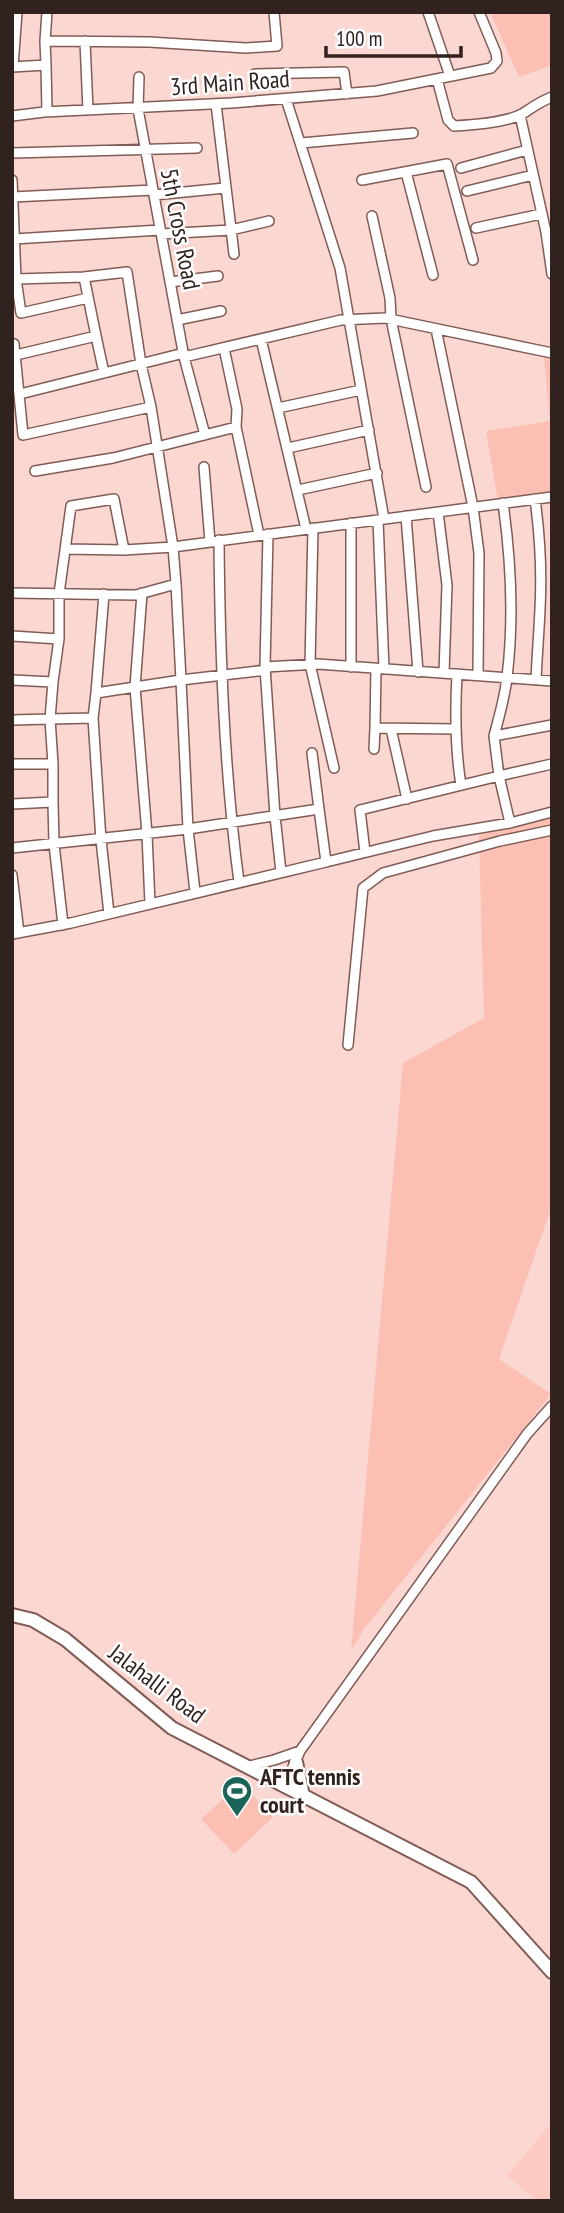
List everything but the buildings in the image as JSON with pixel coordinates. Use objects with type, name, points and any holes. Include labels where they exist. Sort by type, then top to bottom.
[{"type":"main road","name":"Jalahalli Road","points":[[12,1615],[33,1620],[65,1639],[172,1728],[471,1882],[552,1972]]},
{"type":"main road","points":[[298,1756],[303,1796]]},
{"type":"street","points":[[17,12],[13,67],[46,65]]},
{"type":"street","points":[[47,12],[47,112]]},
{"type":"street","points":[[45,41],[149,42],[246,48],[277,46],[274,12]]},
{"type":"street","points":[[428,12],[450,76]]},
{"type":"street","name":"3rd Main Road","points":[[12,116],[377,91],[491,68],[497,61],[496,52],[478,12]]},
{"type":"street","points":[[85,41],[88,110]]},
{"type":"street","points":[[255,74],[344,72],[347,94]]},
{"type":"street","name":"5th Cross Road","points":[[139,77],[138,108],[145,150],[184,355],[205,435]]},
{"type":"street","points":[[437,79],[448,120],[454,126],[476,125],[520,116],[536,103],[552,97]]},
{"type":"street","points":[[286,99],[340,268],[377,472],[381,519],[380,669],[374,749]]},
{"type":"street","points":[[216,104],[234,254]]},
{"type":"street","points":[[520,116],[541,214],[549,231],[552,274]]},
{"type":"street","points":[[301,144],[413,133]]},
{"type":"street","points":[[12,153],[197,148]]},
{"type":"street","points":[[461,168],[527,150]]},
{"type":"street","points":[[362,180],[447,164],[473,260]]},
{"type":"street","points":[[406,172],[433,275]]},
{"type":"street","points":[[467,191],[533,175]]},
{"type":"street","points":[[12,180],[15,295],[21,313],[88,298]]},
{"type":"street","points":[[13,197],[225,188]]},
{"type":"street","points":[[477,229],[541,214]]},
{"type":"street","points":[[372,216],[426,487]]},
{"type":"street","points":[[14,239],[231,230],[269,221]]},
{"type":"street","points":[[16,279],[84,277],[127,272],[173,547],[188,829],[195,892]]},
{"type":"street","points":[[170,282],[218,276]]},
{"type":"street","points":[[84,277],[104,373]]},
{"type":"street","points":[[177,320],[221,311]]},
{"type":"street","points":[[20,394],[141,364],[350,320],[391,319],[552,353]]},
{"type":"street","points":[[436,328],[473,507],[479,553],[478,676]]},
{"type":"street","points":[[16,355],[96,336]]},
{"type":"street","points":[[261,339],[310,529],[310,664],[334,768]]},
{"type":"street","points":[[14,344],[23,435]]},
{"type":"street","points":[[224,348],[237,409],[236,427],[263,535],[265,668],[281,872]]},
{"type":"street","points":[[278,408],[361,390]]},
{"type":"street","points":[[12,436],[151,407]]},
{"type":"street","points":[[35,471],[158,447],[236,427]]},
{"type":"street","points":[[288,448],[369,430]]},
{"type":"street","points":[[204,467],[215,541],[231,822],[239,882]]},
{"type":"street","points":[[298,490],[377,472]]},
{"type":"street","points":[[65,549],[173,547],[552,497]]},
{"type":"street","points":[[64,925],[54,844],[50,719],[59,639],[58,594],[71,506],[114,499],[124,550]]},
{"type":"street","points":[[535,499],[540,537],[536,680]]},
{"type":"street","points":[[503,503],[510,549],[510,634],[507,679],[495,736],[499,776],[510,823]]},
{"type":"street","points":[[438,512],[447,585],[444,673]]},
{"type":"street","points":[[406,516],[418,671]]},
{"type":"street","points":[[351,523],[351,667]]},
{"type":"street","points":[[12,593],[136,595],[176,584]]},
{"type":"street","points":[[142,593],[135,687],[150,904]]},
{"type":"street","points":[[104,594],[93,718],[109,914]]},
{"type":"street","points":[[12,636],[59,639]]},
{"type":"street","points":[[96,693],[310,664],[552,681]]},
{"type":"street","points":[[457,674],[457,761],[461,785]]},
{"type":"street","points":[[12,680],[53,682]]},
{"type":"street","points":[[12,720],[93,718]]},
{"type":"street","points":[[495,736],[552,725]]},
{"type":"street","points":[[375,728],[456,729]]},
{"type":"street","points":[[391,729],[407,799]]},
{"type":"street","points":[[312,753],[326,862]]},
{"type":"street","points":[[12,764],[53,764]]},
{"type":"street","points":[[365,852],[360,810],[552,764]]},
{"type":"street","points":[[12,804],[53,802]]},
{"type":"street","points":[[12,848],[188,829],[319,809]]},
{"type":"street","points":[[12,875],[16,934],[64,925],[433,836],[510,823],[552,812]]},
{"type":"street","points":[[348,1045],[363,888],[383,873],[500,841],[552,830]]},
{"type":"street","points":[[284,1787],[298,1756],[527,1434],[552,1406]]},
{"type":"street","points":[[246,1767],[298,1756]]},
{"type":"shaded area","points":[[490,12],[552,12],[552,65],[519,77]]},
{"type":"shaded area","points":[[544,357],[552,359],[552,491],[498,500],[486,431],[550,421]]},
{"type":"shaded area","points":[[552,818],[552,1212],[549,1214],[499,1359],[551,1394],[364,1629],[351,1651],[403,1063],[484,1018],[479,835]]},
{"type":"shaded area","name":"AFTC tennis court","points":[[241,1783],[273,1817],[234,1854],[201,1819]]},
{"type":"shaded area","points":[[552,2122],[552,2201],[538,2201],[507,2176]]},
{"type":"place","name":"AFTC tennis court","points":[[237,1818]]}]
